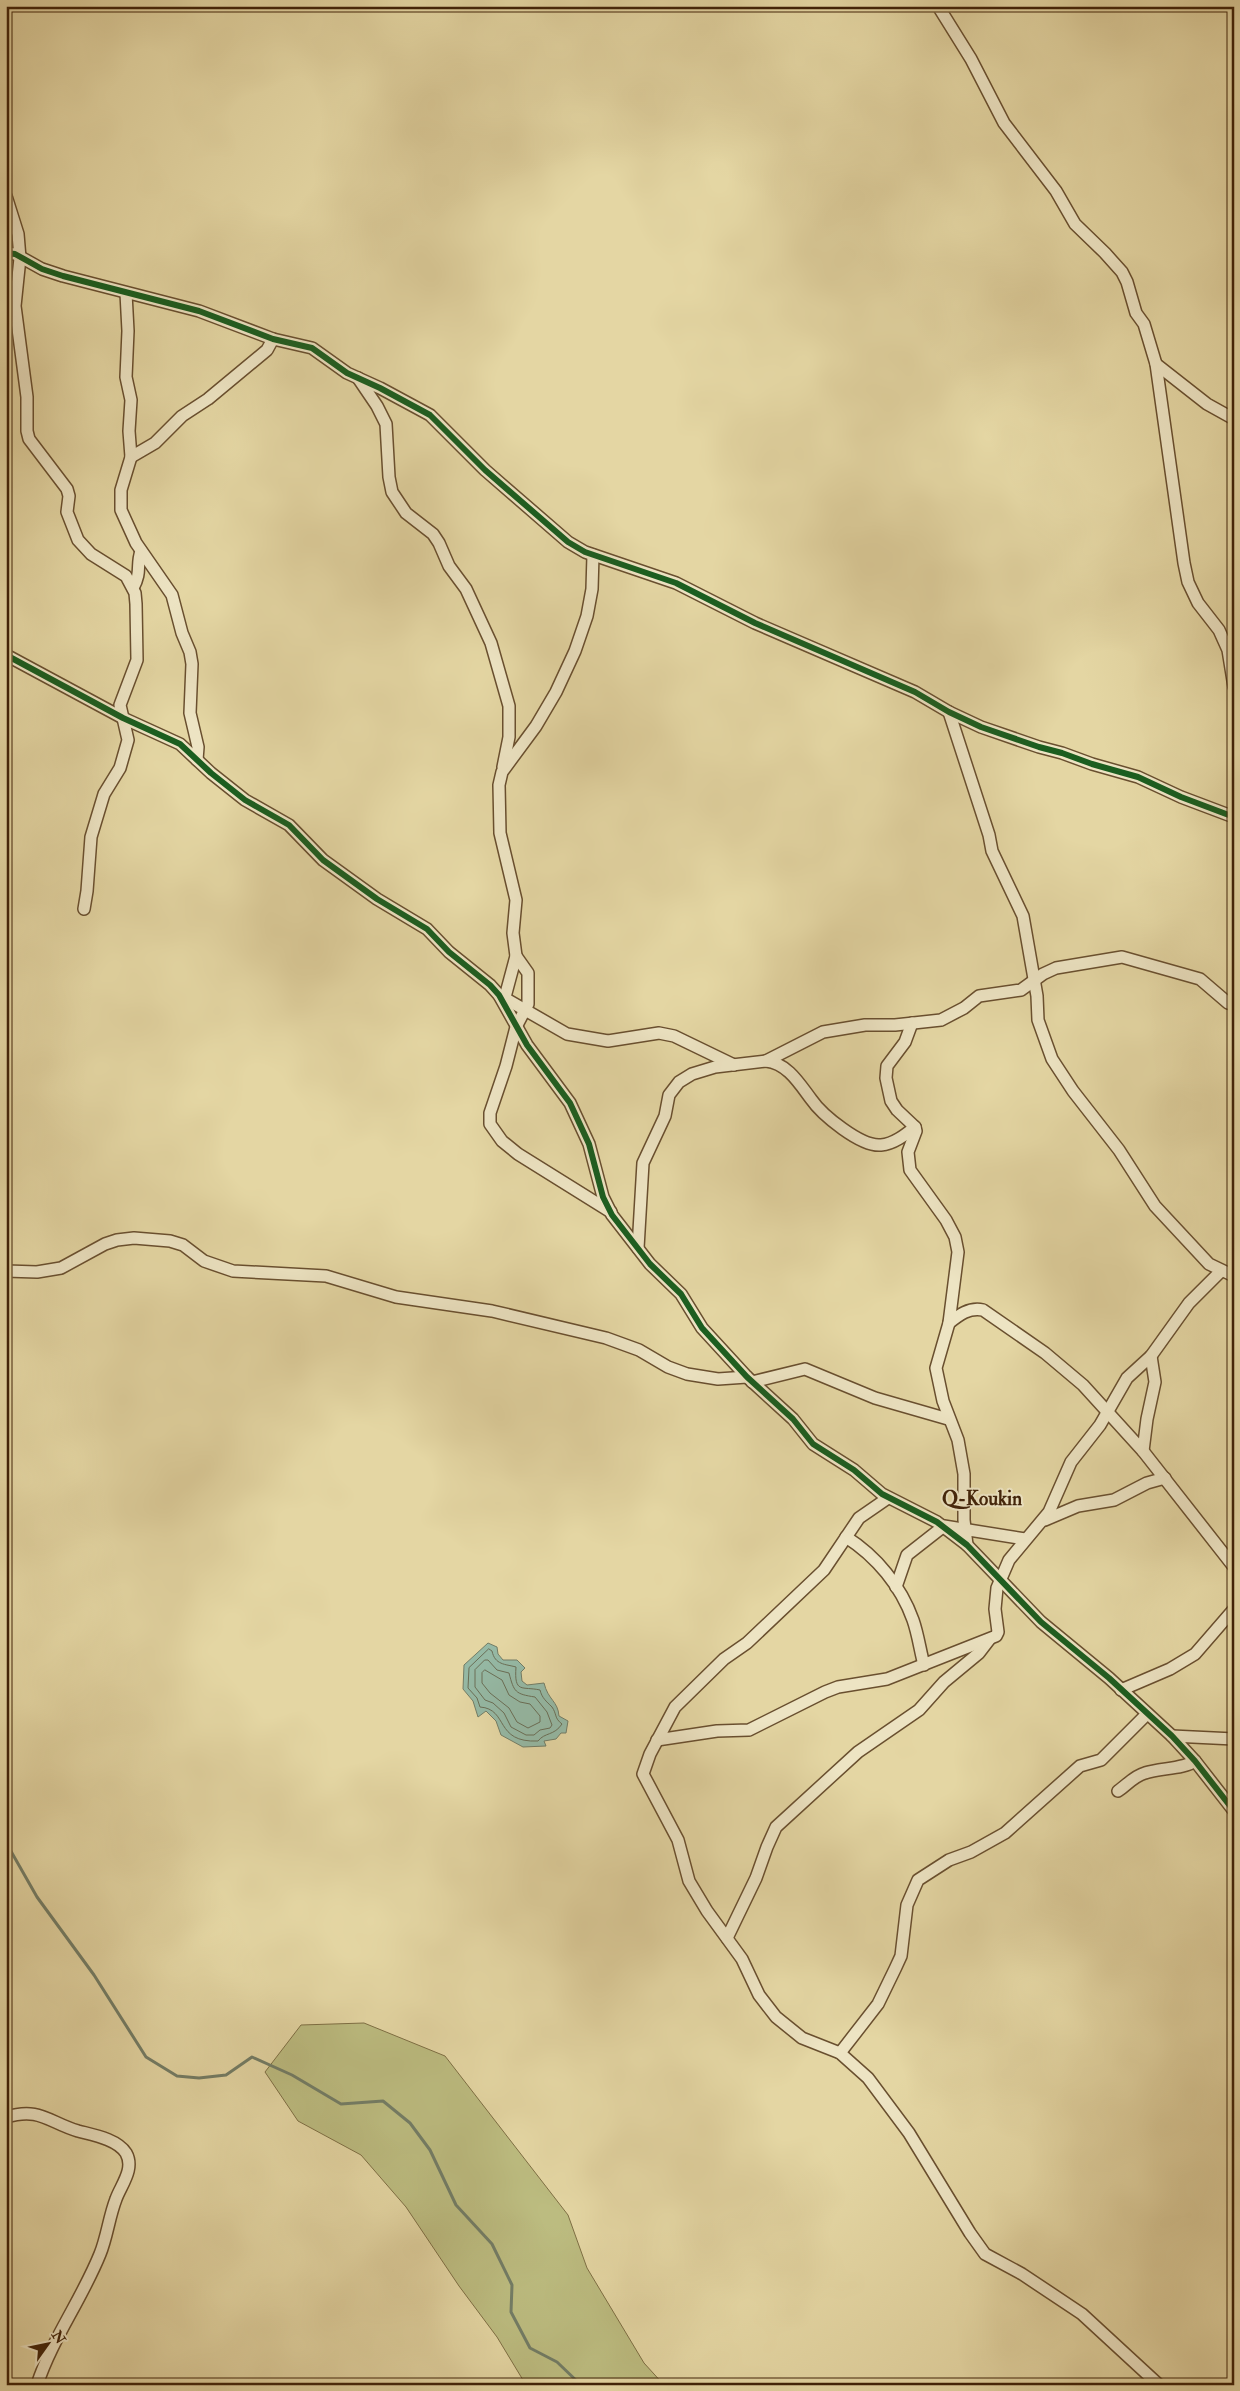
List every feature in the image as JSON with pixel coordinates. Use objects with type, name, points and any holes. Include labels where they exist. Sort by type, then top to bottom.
[{"type":"street","points":[[938,6],[1009,130],[1056,191],[1075,224],[1122,272],[1136,313],[1144,324],[1156,364],[1188,582],[1198,603],[1219,630],[1228,650],[1234,687]]},
{"type":"street","points":[[6,196],[18,234],[20,258],[15,306],[28,397],[27,431],[29,439],[67,489],[69,496],[67,512],[69,521],[82,546],[126,576],[133,588],[136,604],[138,650],[135,668],[120,700],[128,740],[120,768],[104,794],[91,837],[88,891],[84,909]]},
{"type":"street","points":[[6,253],[42,269],[199,311],[273,338],[319,352],[347,373],[430,415],[485,470],[548,525],[568,542],[593,555],[676,583],[755,623],[915,692],[949,712],[1004,736],[1138,777],[1181,797],[1234,817]]},
{"type":"street","points":[[126,293],[128,331],[126,377],[131,400],[129,432],[131,457],[120,500],[126,525],[157,576],[172,595],[177,618],[192,658],[190,713],[198,747],[197,760]]},
{"type":"street","points":[[131,457],[155,443],[182,416],[208,399],[266,350],[273,338]]},
{"type":"street","points":[[1156,364],[1207,404],[1234,419]]},
{"type":"street","points":[[358,378],[377,406],[386,424],[388,477],[392,492],[406,513],[433,534],[439,542],[449,566],[470,596],[492,643],[509,706],[509,737],[499,785],[498,818],[506,861],[516,894],[514,932],[516,956],[502,996],[516,1027],[540,1063],[558,1085],[577,1116],[589,1144],[604,1197],[611,1212],[656,1271],[681,1294],[697,1323],[749,1380],[793,1419],[813,1444],[854,1470],[888,1498],[944,1526],[967,1545],[1041,1622],[1172,1736],[1195,1761],[1234,1811]]},
{"type":"street","points":[[133,588],[140,573],[139,560],[141,551]]},
{"type":"street","points":[[502,772],[536,726],[556,692],[575,651],[587,616],[592,589],[593,555]]},
{"type":"street","points":[[6,655],[123,718],[180,744],[245,800],[289,825],[322,860],[377,899],[427,929],[449,952],[502,996],[555,1028],[580,1037],[613,1041],[660,1033],[674,1036],[736,1065]]},
{"type":"street","points":[[949,712],[989,835],[992,851],[1021,910],[1040,1026],[1058,1071],[1120,1150],[1155,1206],[1198,1253],[1222,1271],[1234,1276]]},
{"type":"street","points":[[516,956],[528,972],[529,994],[526,1010],[516,1027],[506,1066],[490,1113],[489,1118],[492,1129],[518,1154],[611,1212]]},
{"type":"street","points":[[638,1248],[643,1163],[665,1116],[669,1095],[679,1082],[692,1074],[715,1067],[766,1061],[823,1032],[865,1025],[941,1020],[964,1008],[979,996],[1021,990],[1043,974],[1056,968],[1122,957],[1200,979],[1228,1002],[1234,1004]]},
{"type":"street","points":[[912,1023],[905,1042],[887,1066],[886,1078],[891,1101],[915,1127]]},
{"type":"street","points":[[766,1061],[780,1064],[835,1124],[870,1143],[882,1145],[890,1143],[915,1127]]},
{"type":"street","points":[[915,1127],[908,1152],[910,1170],[946,1220],[955,1237],[958,1252],[948,1323],[936,1368],[948,1419],[958,1440],[964,1474],[967,1545]]},
{"type":"street","points":[[6,1272],[37,1272],[61,1268],[105,1244],[117,1240],[134,1238],[170,1241],[183,1245],[204,1261],[234,1271],[326,1276],[396,1297],[492,1311],[606,1338],[639,1350],[668,1367],[687,1374],[709,1378],[749,1380],[805,1369],[874,1398],[948,1419]]},
{"type":"street","points":[[727,1938],[756,1878],[776,1827],[830,1781],[858,1752],[918,1710],[953,1674],[979,1653],[998,1632],[995,1609],[999,1580],[1008,1560],[1043,1521],[1056,1501],[1064,1474],[1071,1462],[1108,1412],[1127,1378],[1150,1356],[1189,1303],[1222,1271]]},
{"type":"street","points":[[948,1323],[968,1311],[983,1310],[1063,1368],[1144,1451],[1234,1567]]},
{"type":"street","points":[[1144,1451],[1147,1419],[1156,1382],[1150,1356]]},
{"type":"street","points":[[1043,1521],[1078,1506],[1114,1500],[1136,1488],[1165,1478]]},
{"type":"street","points":[[888,1498],[859,1518],[824,1570],[747,1643],[724,1659],[675,1707],[645,1764],[643,1774],[678,1840],[689,1881],[742,1960],[759,1995],[776,2017],[802,2038],[840,2053],[868,2078],[888,2104],[985,2254],[1022,2274],[1082,2314],[1159,2385]]},
{"type":"street","points":[[896,1587],[907,1555],[944,1526],[1025,1539]]},
{"type":"street","points":[[846,1537],[872,1556],[896,1587],[913,1620],[924,1665]]},
{"type":"street","points":[[1121,1690],[1170,1669],[1195,1654],[1234,1609]]},
{"type":"street","points":[[657,1740],[717,1731],[749,1730],[824,1692],[838,1687],[887,1679],[989,1640]]},
{"type":"street","points":[[840,2053],[878,2004],[901,1956],[907,1905],[918,1880],[949,1860],[971,1852],[1005,1833],[1080,1766],[1101,1760],[1147,1714]]},
{"type":"street","points":[[1172,1736],[1234,1739]]},
{"type":"street","points":[[1118,1791],[1142,1774],[1175,1766],[1188,1766],[1195,1761]]},
{"type":"street","points":[[6,2117],[32,2113],[41,2114],[66,2128],[115,2144],[125,2152],[129,2160],[126,2177],[116,2199],[100,2255],[48,2357],[37,2385]]},
{"type":"green space","points":[[364,2023],[445,2056],[568,2215],[587,2268],[644,2363],[664,2385],[526,2385],[497,2337],[459,2286],[406,2207],[361,2155],[298,2121],[265,2072],[301,2025]]},
{"type":"water","points":[[488,1643],[497,1647],[498,1654],[503,1660],[517,1660],[525,1668],[521,1672],[522,1681],[527,1685],[544,1683],[557,1707],[559,1716],[568,1721],[566,1733],[561,1733],[556,1739],[544,1741],[546,1746],[523,1747],[501,1735],[496,1721],[486,1711],[478,1717],[473,1701],[463,1689],[464,1665]]},
{"type":"waterway","points":[[6,1809],[8,1846],[37,1897],[94,1975],[146,2057],[177,2076],[199,2078],[226,2075],[252,2057],[292,2075],[341,2104],[383,2101],[410,2123],[430,2150],[456,2205],[492,2244],[512,2285],[511,2312],[530,2348],[557,2362],[581,2385]]},
{"type":"cycle path","points":[[6,253],[15,254],[42,269],[63,276],[199,311],[273,339],[312,348],[347,373],[380,388],[430,415],[485,470],[568,542],[585,552],[676,583],[755,623],[915,692],[949,712],[981,727],[1092,764],[1138,777],[1181,797],[1234,817]]},
{"type":"cycle path","points":[[6,655],[123,718],[180,744],[211,773],[245,800],[289,825],[323,860],[377,899],[427,929],[449,952],[490,985],[499,995],[527,1045],[570,1103],[589,1144],[603,1197],[612,1215],[650,1264],[681,1294],[702,1328],[747,1377],[793,1419],[813,1444],[854,1470],[882,1494],[937,1522],[967,1545],[1041,1622],[1109,1678],[1172,1736],[1195,1761],[1234,1811]]},
{"type":"district","name":"Q-Koukin","points":[[982,1499]]}]
